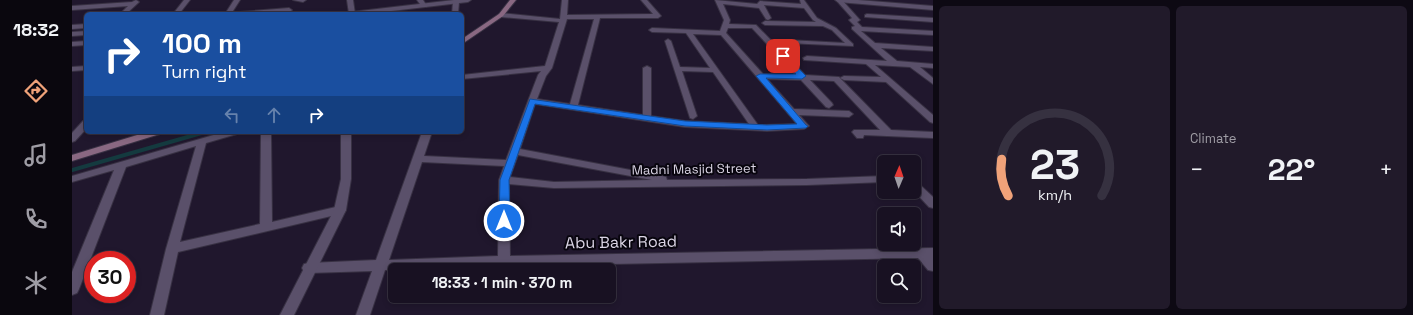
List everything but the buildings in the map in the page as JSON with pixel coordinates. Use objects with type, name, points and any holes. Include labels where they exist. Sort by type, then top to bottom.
[{"type":"main road","points":[[464,41],[502,15],[513,0]]},
{"type":"main road","points":[[72,158],[149,134]]},
{"type":"street","points":[[178,12],[187,0]]},
{"type":"street","points":[[229,12],[237,0]]},
{"type":"street","points":[[296,0],[303,0]]},
{"type":"street","points":[[350,0],[351,12]]},
{"type":"street","points":[[420,0],[424,6]]},
{"type":"street","points":[[369,12],[468,0]]},
{"type":"street","points":[[504,262],[504,180],[532,101],[542,76],[548,68],[563,19],[565,0]]},
{"type":"street","points":[[502,15],[563,19],[658,16],[644,0]]},
{"type":"street","points":[[788,42],[851,45],[834,29],[815,19],[801,0]]},
{"type":"street","points":[[839,0],[933,8]]},
{"type":"street","points":[[839,0],[857,20],[852,20],[861,29]]},
{"type":"street","points":[[718,1],[762,6]]},
{"type":"street","points":[[718,1],[727,20],[724,30]]},
{"type":"street","points":[[72,8],[136,2]]},
{"type":"street","points":[[125,12],[136,2]]},
{"type":"street","points":[[455,12],[456,2]]},
{"type":"street","points":[[806,6],[760,3],[766,20],[825,24]]},
{"type":"street","points":[[264,12],[289,10]]},
{"type":"street","points":[[867,16],[933,20]]},
{"type":"street","points":[[573,107],[597,17]]},
{"type":"street","points":[[72,27],[84,26]]},
{"type":"street","points":[[652,30],[689,33],[754,26],[830,105]]},
{"type":"street","points":[[894,63],[854,28],[933,33]]},
{"type":"street","points":[[532,101],[647,119],[693,124],[755,128],[804,126],[760,76],[724,30]]},
{"type":"street","points":[[72,34],[83,33]]},
{"type":"street","points":[[72,41],[83,33]]},
{"type":"street","points":[[689,33],[755,128]]},
{"type":"street","points":[[668,41],[693,116]]},
{"type":"street","points":[[72,44],[84,43]]},
{"type":"street","points":[[873,45],[933,48]]},
{"type":"street","points":[[807,58],[933,66]]},
{"type":"street","points":[[868,62],[933,119]]},
{"type":"street","points":[[912,64],[933,82]]},
{"type":"street","points":[[72,69],[83,68]]},
{"type":"street","points":[[72,76],[83,68]]},
{"type":"street","points":[[465,77],[548,68]]},
{"type":"street","points":[[647,68],[647,119]]},
{"type":"street","points":[[677,69],[715,70]]},
{"type":"street","points":[[760,76],[802,76],[836,79],[888,133]]},
{"type":"street","points":[[844,78],[888,80]]},
{"type":"street","points":[[792,112],[849,114]]},
{"type":"street","points":[[72,139],[84,125]]},
{"type":"street","points":[[860,136],[857,132],[933,135]]},
{"type":"street","points":[[72,179],[227,134]]},
{"type":"street","points":[[266,134],[266,226]]},
{"type":"street","points":[[287,315],[309,268],[340,210],[346,179],[346,134]]},
{"type":"street","points":[[363,315],[382,266],[426,134]]},
{"type":"street","points":[[157,315],[172,249],[202,141]]},
{"type":"street","points":[[514,151],[683,183]]},
{"type":"street","points":[[418,159],[510,163]]},
{"type":"street","points":[[72,289],[122,164]]},
{"type":"street","name":"Madni Masjid Street","points":[[504,180],[554,185],[877,179]]},
{"type":"street","points":[[921,192],[933,204]]},
{"type":"street","points":[[172,249],[340,210]]},
{"type":"street","points":[[927,253],[933,266]]},
{"type":"street","name":"Abu Bakr Road","points":[[309,268],[504,262],[927,253]]},
{"type":"waterway","points":[[72,170],[198,134]]},
{"type":"route","points":[[504,221],[504,180],[532,101],[685,124],[767,128],[804,126],[760,76],[802,76],[783,56]]}]
